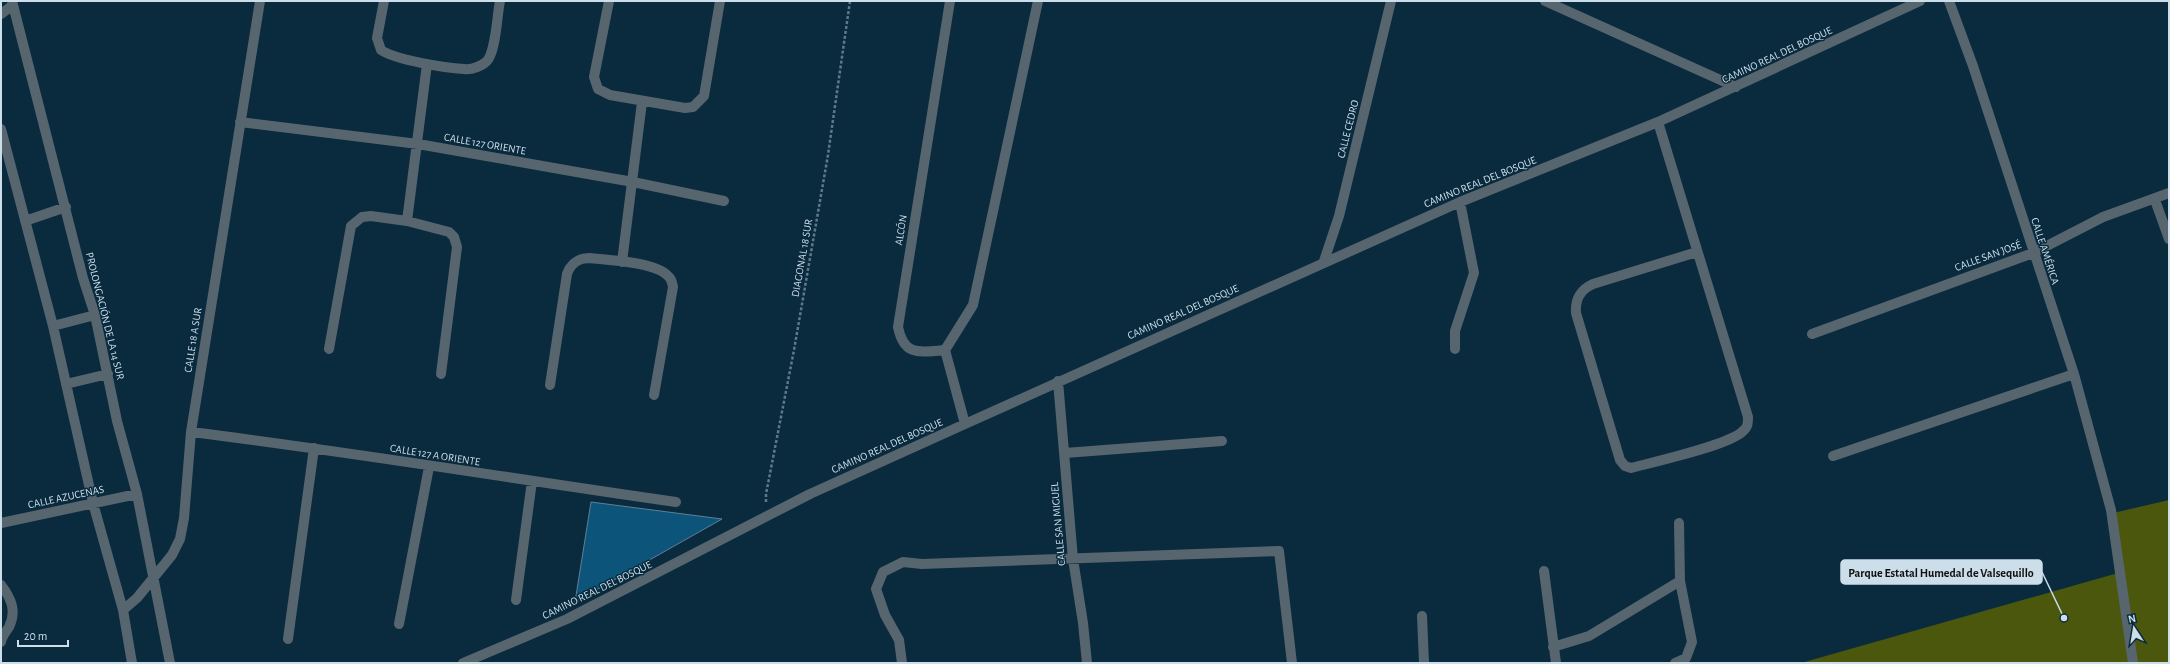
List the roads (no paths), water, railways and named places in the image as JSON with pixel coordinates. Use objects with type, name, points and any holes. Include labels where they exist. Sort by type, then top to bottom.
[{"type":"street","name":"CALLE 18 A SUR","points":[[123,610],[137,598],[154,575],[172,555],[180,539],[184,518],[190,432],[260,1]]},
{"type":"street","points":[[384,1],[377,38],[381,50],[392,56],[427,64],[466,69],[477,67],[487,62],[491,53],[500,1]]},
{"type":"street","points":[[609,1],[594,77],[595,84],[603,93],[642,102],[685,108],[693,107],[704,96],[720,1]]},
{"type":"street","name":"ALCÓN","points":[[945,350],[917,353],[908,348],[900,339],[898,327],[950,1]]},
{"type":"street","points":[[965,424],[945,350],[973,305],[1038,1]]},
{"type":"street","name":"CALLE CEDRO","points":[[1324,261],[1339,216],[1391,1]]},
{"type":"street","points":[[1545,1],[1736,87]]},
{"type":"street","name":"CAMINO REAL DEL BOSQUE","points":[[463,663],[567,619],[810,494],[1058,381],[1324,261],[1460,202],[1658,122],[1920,1]]},
{"type":"street","name":"CALLE AMÉRICA","points":[[1949,1],[1973,66],[2033,253],[2074,374],[2111,510],[2132,663]]},
{"type":"street","points":[[1,14],[13,3]]},
{"type":"street","name":"PROLONGACIÓN DE LA 14 SUR","points":[[13,3],[83,278],[95,315],[117,421],[137,494],[170,663]]},
{"type":"street","points":[[407,221],[427,64]]},
{"type":"street","points":[[622,262],[642,102]]},
{"type":"street","name":"CALLE 127 ORIENTE","points":[[240,122],[418,144],[633,182],[724,201]]},
{"type":"street","points":[[1658,122],[1748,417],[1748,425],[1744,431],[1736,437],[1718,444],[1631,468],[1625,466],[1620,460],[1576,313],[1575,302],[1585,288],[1593,284],[1697,252]]},
{"type":"street","points":[[1,130],[53,326],[93,503],[123,610],[132,663]]},
{"type":"street","name":"CALLE SAN JOSÉ","points":[[1812,334],[2033,253],[2103,217],[2155,200],[2169,193]]},
{"type":"street","points":[[2155,200],[2169,239]]},
{"type":"street","points":[[1455,349],[1455,331],[1474,273],[1460,202]]},
{"type":"street","points":[[25,221],[66,207]]},
{"type":"street","points":[[329,349],[351,226],[362,217],[371,216],[407,221],[449,232],[454,237],[457,247],[441,374]]},
{"type":"street","points":[[550,385],[570,267],[581,258],[622,262],[656,268],[669,276],[672,281],[673,287],[654,395]]},
{"type":"street","points":[[53,326],[95,315]]},
{"type":"street","points":[[66,384],[108,374]]},
{"type":"street","points":[[1833,456],[2074,374]]},
{"type":"street","name":"CALLE SAN MIGUEL","points":[[1058,381],[1073,559],[1083,623],[1087,663]]},
{"type":"street","name":"CALLE 127 A ORIENTE","points":[[190,432],[314,448],[429,467],[676,502]]},
{"type":"street","points":[[1065,453],[1222,441]]},
{"type":"street","points":[[288,639],[314,448]]},
{"type":"street","points":[[399,624],[429,467]]},
{"type":"street","points":[[516,600],[532,481]]},
{"type":"street","name":"CALLE AZUCENAS","points":[[1,523],[137,494]]},
{"type":"street","points":[[1675,663],[1686,658],[1692,642],[1680,581],[1679,523]]},
{"type":"street","points":[[902,663],[900,640],[885,615],[876,589],[883,572],[903,562],[922,564],[1279,551],[1292,663]]},
{"type":"street","points":[[1544,571],[1556,663]]},
{"type":"street","points":[[1553,647],[1589,636],[1680,581]]},
{"type":"street","points":[[1,585],[9,596],[13,607],[12,618],[1,642]]},
{"type":"street","points":[[1422,616],[1424,663]]},
{"type":"place","name":"Parque Estatal Humedal de Valsequillo","points":[[2064,618]]}]
